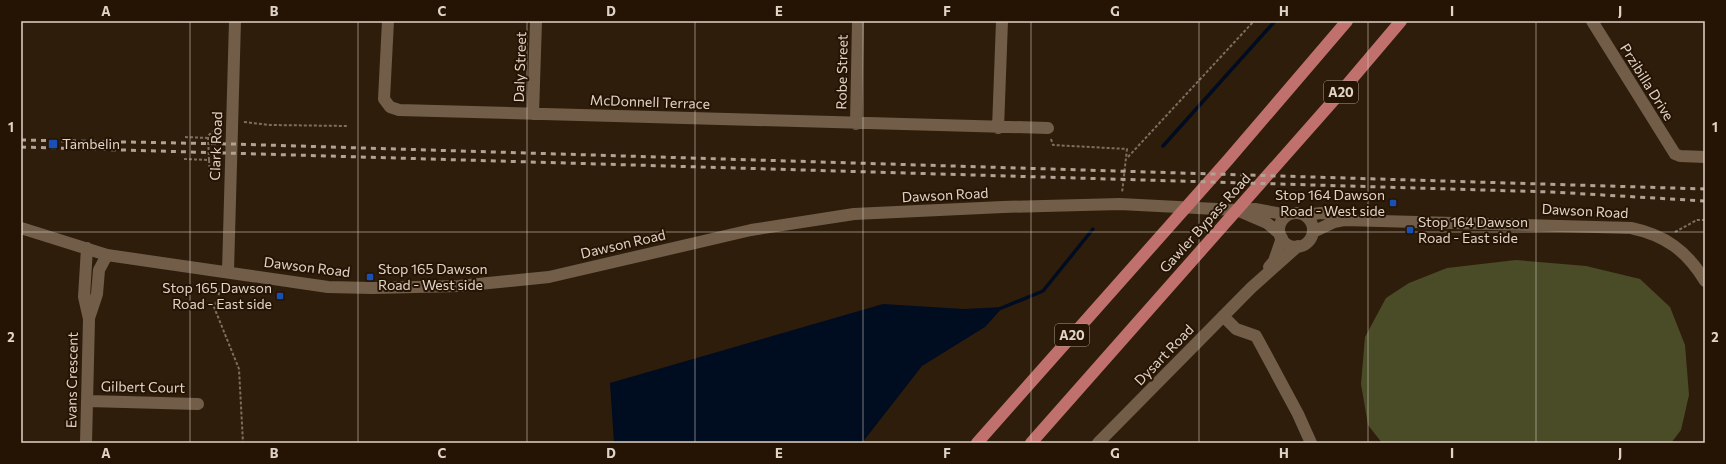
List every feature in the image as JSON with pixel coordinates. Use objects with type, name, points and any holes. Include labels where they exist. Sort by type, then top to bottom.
[{"type":"highway","name":"Gawler Bypass Road","points":[[977,443],[1228,160],[1347,21]]},
{"type":"highway","name":"Gawler Bypass Road","points":[[1031,443],[1280,161],[1401,21]]},
{"type":"street","name":"Clark Road","points":[[228,271],[224,193],[230,179],[235,21]]},
{"type":"street","name":"McDonnell Terrace","points":[[388,21],[384,99],[390,108],[399,110],[998,128],[1048,128]]},
{"type":"street","name":"Daly Street","points":[[533,114],[536,21]]},
{"type":"street","name":"Robe Street","points":[[856,124],[858,21]]},
{"type":"street","points":[[998,128],[1002,21]]},
{"type":"street","name":"Przibilla Drive","points":[[1592,21],[1672,150],[1680,156],[1705,157]]},
{"type":"street","name":"Dawson Road","points":[[21,228],[107,255],[228,271],[328,287],[459,286],[549,277],[751,230],[854,214],[1003,207],[1120,204],[1236,210],[1255,209],[1288,215]]},
{"type":"street","name":"Dawson Road","points":[[1236,210],[1267,223],[1281,236]]},
{"type":"street","points":[[1297,213],[1305,215],[1312,223],[1313,232],[1307,243],[1292,246],[1281,236],[1280,225],[1288,215],[1297,213]]},
{"type":"street","name":"Dawson Road","points":[[1305,215],[1320,213],[1394,220]]},
{"type":"street","name":"Dawson Road","points":[[1313,232],[1334,222],[1344,220],[1394,220],[1631,228],[1647,231],[1680,249],[1688,257],[1705,281]]},
{"type":"street","name":"Dysart Road","points":[[1251,288],[1274,261],[1281,236]]},
{"type":"street","name":"Dysart Road","points":[[1098,443],[1251,288],[1298,246]]},
{"type":"street","name":"Evans Crescent","points":[[86,443],[89,318],[84,297],[87,248]]},
{"type":"street","name":"Evans Crescent","points":[[89,318],[97,294],[99,270],[107,255]]},
{"type":"street","points":[[1223,316],[1236,329],[1256,336],[1298,414],[1311,443]]},
{"type":"street","name":"Gilbert Court","points":[[88,401],[198,404]]},
{"type":"path","points":[[1128,157],[1254,21]]},
{"type":"path","points":[[223,121],[208,138],[210,179],[230,179]]},
{"type":"path","points":[[240,122],[270,125],[347,126]]},
{"type":"path","points":[[1048,128],[1053,145],[1128,149],[1128,157],[1123,172],[1120,204]]},
{"type":"path","points":[[185,137],[208,138]]},
{"type":"path","points":[[184,159],[209,160]]},
{"type":"path","points":[[1664,239],[1697,220],[1705,220]]},
{"type":"path","points":[[228,271],[214,307],[240,369],[243,443]]},
{"type":"green space","points":[[1516,260],[1586,266],[1640,279],[1670,307],[1685,345],[1689,395],[1681,430],[1671,443],[1382,443],[1368,425],[1361,384],[1365,337],[1386,298],[1409,283],[1447,268]]},
{"type":"water","points":[[883,304],[964,309],[1003,307],[985,327],[922,366],[862,443],[614,443],[610,383]]},
{"type":"waterway","points":[[1163,146],[1275,21]]},
{"type":"waterway","points":[[999,309],[1043,291],[1093,229]]},
{"type":"railway","points":[[21,140],[232,144],[1705,189]]},
{"type":"railway","points":[[21,147],[1552,192],[1705,201]]},
{"type":"place","name":"Tambelin","points":[[53,144]]},
{"type":"place","name":"Stop 164 Dawson Road - West side","points":[[1393,203]]},
{"type":"place","name":"Stop 164 Dawson Road - East side","points":[[1410,230]]},
{"type":"place","name":"Stop 165 Dawson Road - West side","points":[[370,277]]},
{"type":"place","name":"Stop 165 Dawson Road - East side","points":[[280,296]]}]
